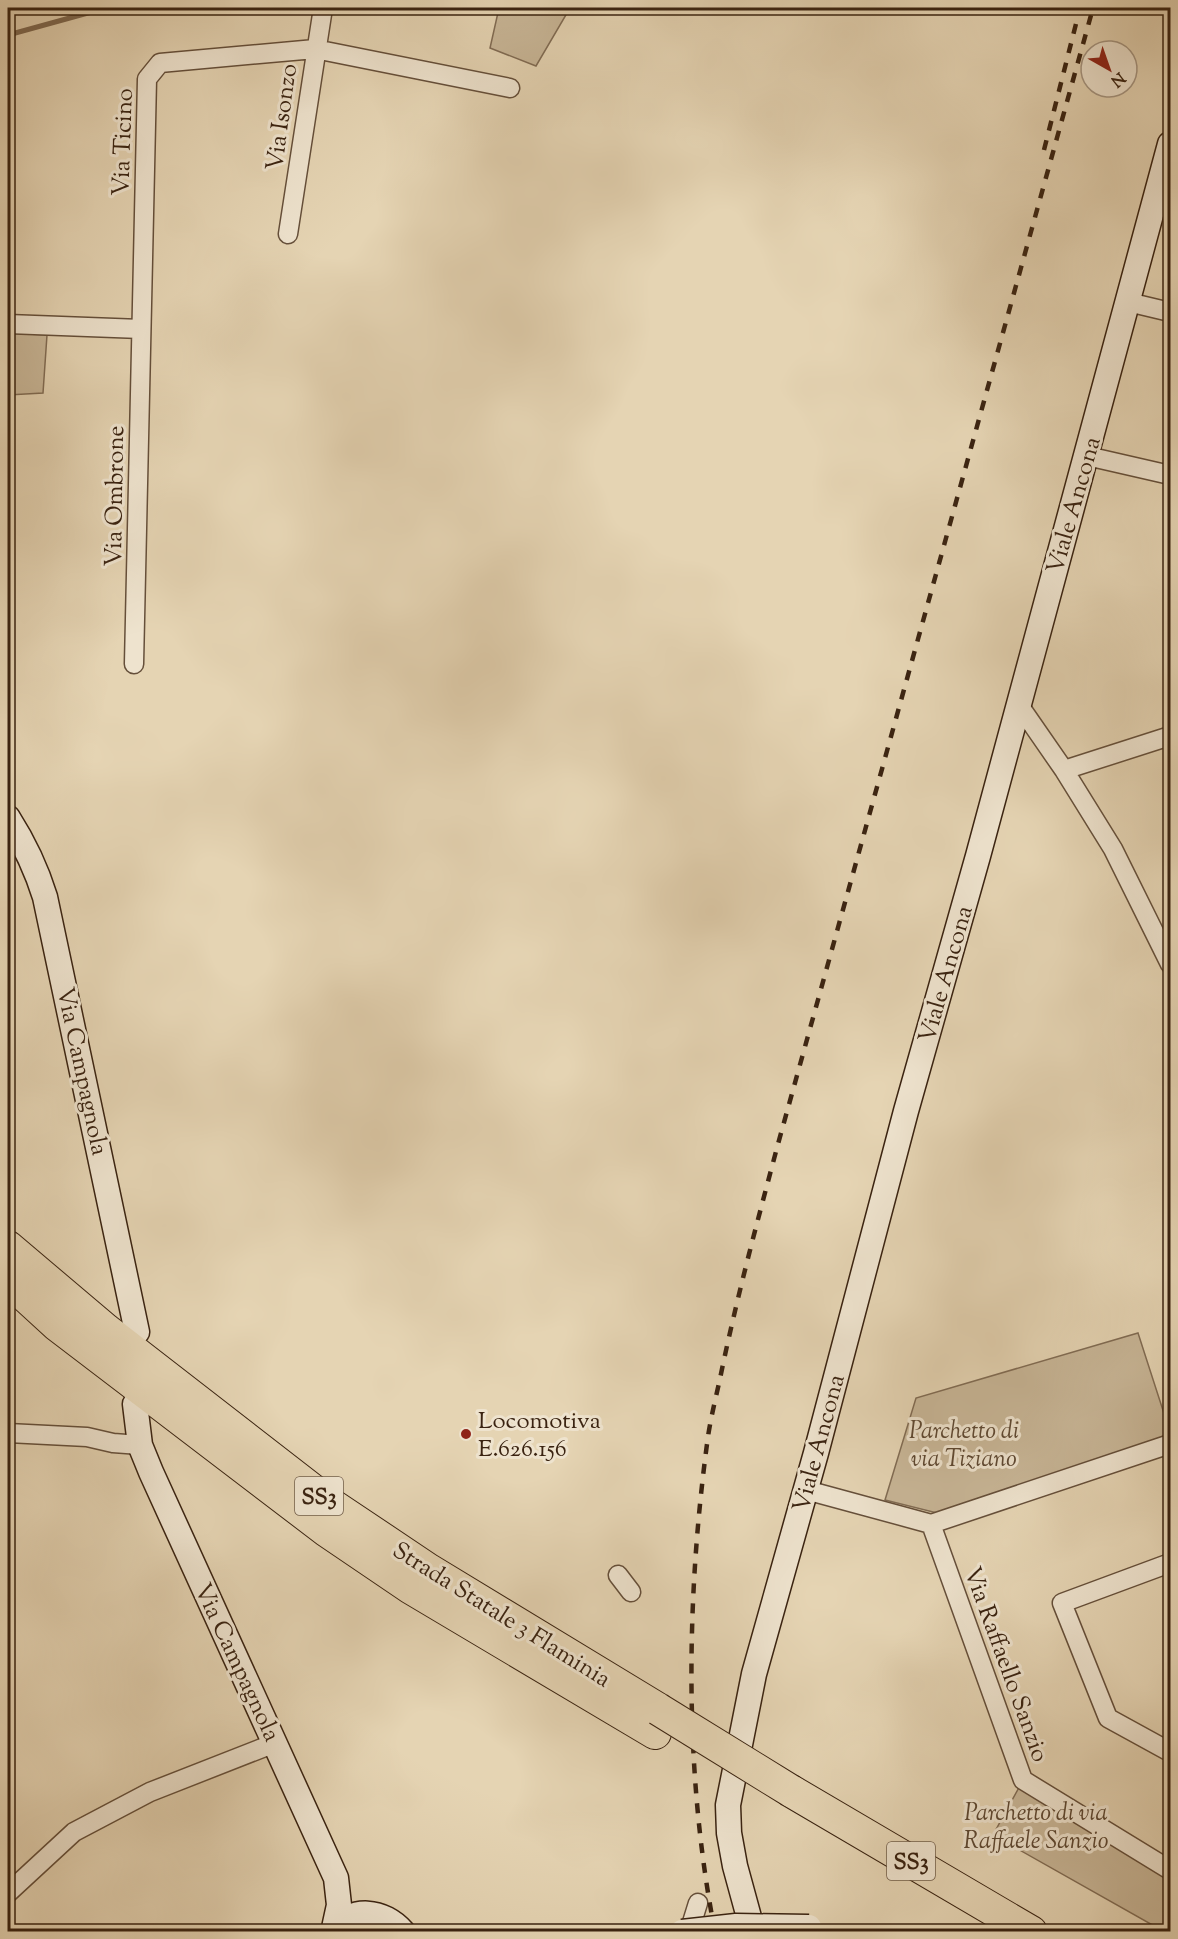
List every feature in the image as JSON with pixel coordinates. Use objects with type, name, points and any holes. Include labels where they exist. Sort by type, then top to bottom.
[{"type":"highway","points":[[8,1233],[52,1285]]},
{"type":"highway","name":"Strada Statale 3 Flaminia","points":[[8,1247],[124,1345],[329,1503],[657,1721],[786,1800],[989,1932]]},
{"type":"highway","name":"Strada Statale 3 Flaminia","points":[[8,1281],[57,1325],[327,1531],[411,1588],[657,1721]]},
{"type":"highway","points":[[8,1291],[57,1325]]},
{"type":"highway","name":"Strada Statale 3 Flaminia","points":[[786,1800],[1031,1932]]},
{"type":"main road","name":"Viale Ancona","points":[[753,1932],[735,1866],[729,1833],[728,1805],[753,1674],[806,1490],[906,1111],[976,865],[1170,148]]},
{"type":"main road","name":"Via Campagnola","points":[[8,818],[35,866],[45,897],[137,1332]]},
{"type":"main road","name":"Via Campagnola","points":[[135,1404],[140,1445],[336,1878],[339,1905],[333,1930]]},
{"type":"main road","name":"Via Campagnola","points":[[336,1878],[358,1898],[393,1921],[403,1932]]},
{"type":"main road","name":"Via Campagnola","points":[[333,1930],[344,1920],[355,1915],[380,1914]]},
{"type":"main road","points":[[682,1932],[736,1926],[817,1929]]},
{"type":"street","name":"Via Isonzo","points":[[288,234],[323,8]]},
{"type":"street","name":"Via Ticino","points":[[141,329],[147,79],[160,63],[315,50],[510,88]]},
{"type":"street","points":[[1128,302],[1170,312]]},
{"type":"street","points":[[8,324],[141,329]]},
{"type":"street","name":"Via Ombrone","points":[[134,664],[141,329]]},
{"type":"street","points":[[1087,456],[1170,475]]},
{"type":"street","points":[[1019,705],[1064,770],[1113,849],[1170,964]]},
{"type":"street","points":[[1064,770],[1170,736]]},
{"type":"street","points":[[8,1433],[87,1437],[113,1443],[140,1445]]},
{"type":"street","points":[[806,1490],[931,1524],[1170,1443]]},
{"type":"street","name":"Via Raffaello Sanzio","points":[[931,1524],[1023,1780],[1170,1870]]},
{"type":"street","points":[[1170,1563],[1062,1603],[1108,1718],[1170,1752]]},
{"type":"street","points":[[618,1575],[631,1592]]},
{"type":"street","points":[[8,1893],[74,1832],[150,1792],[275,1743]]},
{"type":"street","points":[[689,1932],[698,1903]]},
{"type":"green space","points":[[499,8],[570,8],[536,66],[490,48]]},
{"type":"green space","points":[[8,333],[47,335],[43,393],[8,395]]},
{"type":"green space","name":"Parchetto di via Tiziano","points":[[1138,1333],[1170,1432],[1170,1441],[937,1513],[885,1500],[916,1398]]},
{"type":"green space","name":"Parchetto di via Raffaele Sanzio","points":[[1022,1782],[1170,1870],[1170,1931],[1163,1931],[993,1835]]},
{"type":"waterway","points":[[8,35],[106,8]]},
{"type":"railway","points":[[1044,150],[1080,8]]},
{"type":"railway","points":[[715,1932],[698,1811],[693,1750],[692,1688],[695,1565],[700,1504],[712,1416],[741,1284],[778,1144],[1093,8]]},
{"type":"place","name":"Locomotiva E.626.156","points":[[466,1434]]}]
